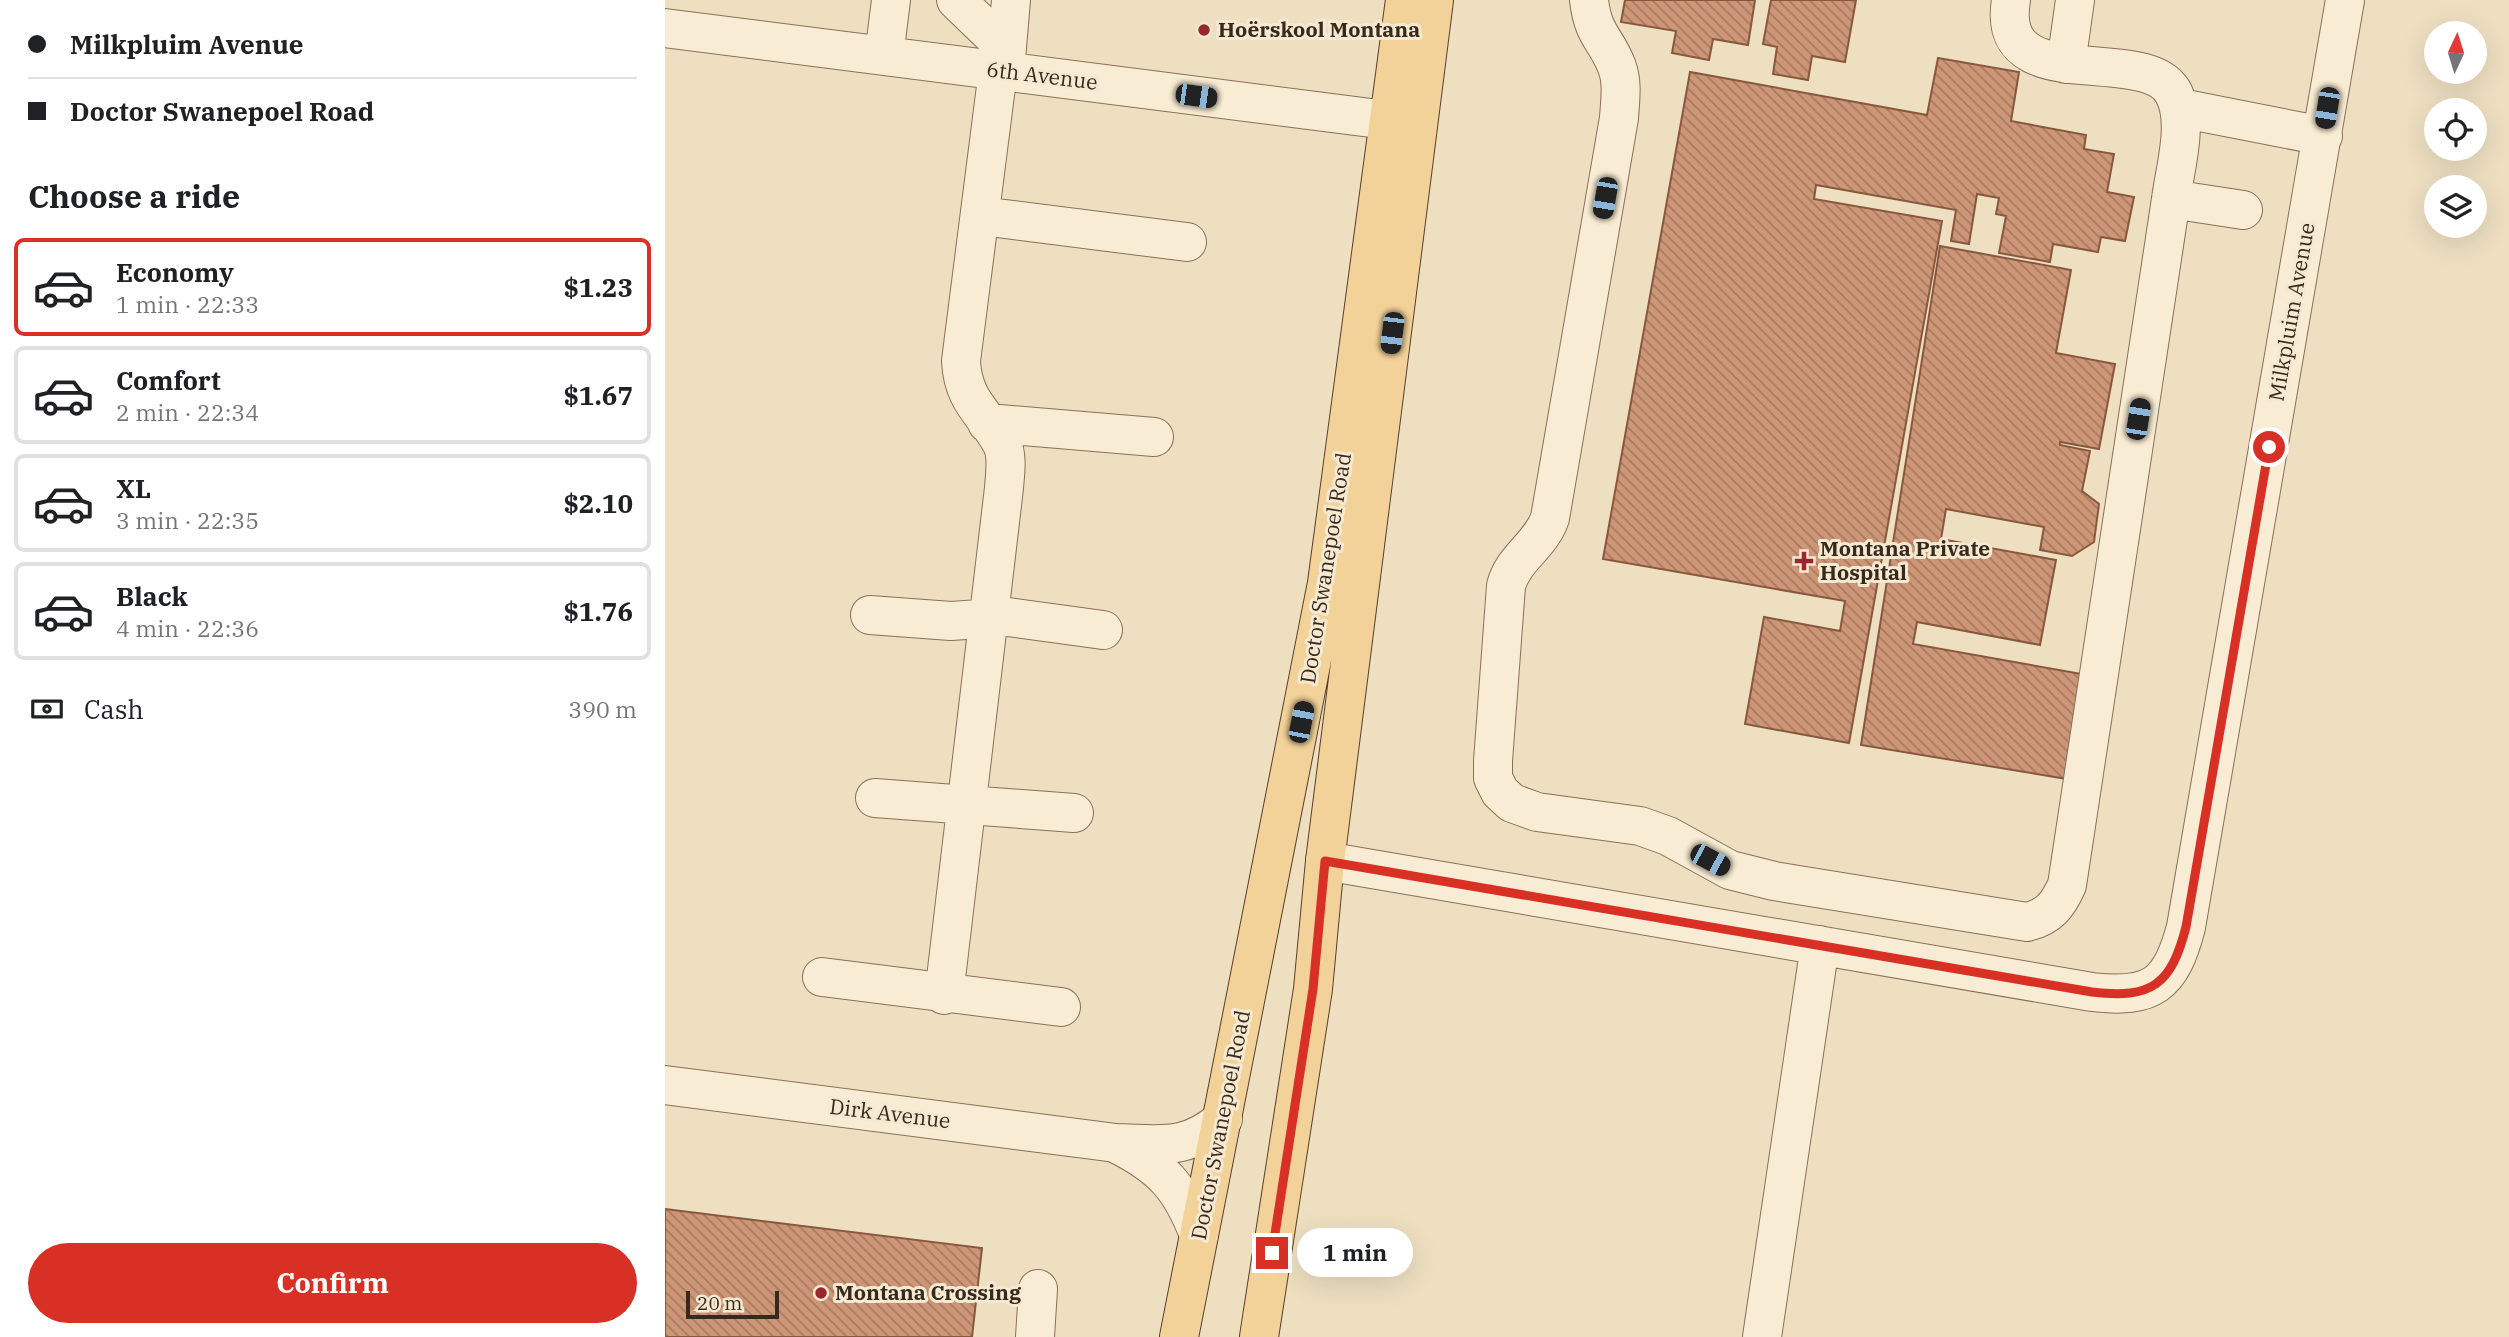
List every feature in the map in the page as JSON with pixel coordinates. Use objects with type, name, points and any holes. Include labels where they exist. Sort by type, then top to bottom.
[{"type":"main road","name":"Doctor Swanepoel Road","points":[[1259,1337],[1313,989],[1403,123],[1405,0]]},
{"type":"main road","name":"Doctor Swanepoel Road","points":[[1179,1337],[1327,583],[1403,123],[1434,0]]},
{"type":"main road","points":[[1195,1337],[1242,1138],[1295,877],[1301,864],[1314,858],[1325,861]]},
{"type":"street","points":[[884,56],[891,0]]},
{"type":"street","points":[[956,0],[1003,64]]},
{"type":"street","points":[[944,995],[1006,462],[1003,445],[972,403],[962,380],[961,361],[1011,0]]},
{"type":"street","points":[[1589,0],[1592,25],[1617,66],[1621,80],[1619,118],[1550,518],[1540,540],[1516,564],[1506,586],[1493,778],[1500,792],[1524,808],[1640,827],[1668,836],[1730,870],[1774,881],[2027,922],[2041,919],[2053,910],[2067,885],[2171,199],[2180,118],[2173,91],[2161,80],[2132,72],[2066,64],[2041,57],[2024,48],[2011,31],[2011,0]]},
{"type":"street","points":[[2066,64],[2075,0]]},
{"type":"street","name":"Milkpluim Avenue","points":[[1325,861],[2122,995],[2145,991],[2160,983],[2171,969],[2186,927],[2345,0]]},
{"type":"street","name":"6th Avenue","points":[[665,28],[884,56],[1003,64],[1403,123]]},
{"type":"street","points":[[2180,118],[2321,145]]},
{"type":"street","points":[[2171,199],[2243,211]]},
{"type":"street","points":[[981,216],[1187,242]]},
{"type":"street","points":[[987,423],[1154,437]]},
{"type":"street","points":[[870,615],[951,621],[1008,617],[1103,630]]},
{"type":"street","points":[[875,798],[1074,813]]},
{"type":"street","points":[[1762,1337],[1820,945]]},
{"type":"street","points":[[822,977],[944,995],[1061,1007]]},
{"type":"street","name":"Dirk Avenue","points":[[665,1085],[1116,1143],[1190,1141],[1203,1136],[1223,1119]]},
{"type":"street","name":"Dirk Avenue","points":[[1116,1143],[1146,1158],[1170,1179],[1187,1203],[1199,1236]]},
{"type":"street","points":[[1035,1337],[1038,1289]]},
{"type":"building","points":[[1625,0],[1755,0],[1748,45],[1713,39],[1709,60],[1672,53],[1676,31],[1621,22]]},
{"type":"building","points":[[1771,0],[1856,0],[1845,62],[1812,56],[1808,80],[1773,74],[1777,47],[1763,44]]},
{"type":"building","points":[[1938,58],[2019,72],[2011,121],[2086,135],[2084,149],[2114,154],[2107,192],[2134,197],[2125,241],[2101,237],[2098,252],[2053,244],[2050,262],[1999,253],[2006,216],[1996,214],[1999,198],[1977,194],[1969,244],[1951,241],[1956,210],[1816,185],[1814,199],[1942,221],[1849,743],[1745,724],[1764,617],[1840,631],[1845,601],[1603,559],[1690,72],[1927,115]]},
{"type":"building","points":[[1940,246],[2071,270],[2056,353],[2115,364],[2099,449],[2060,442],[2060,445],[2090,451],[2082,491],[2099,504],[2094,542],[2072,556],[2040,550],[2044,527],[1946,509],[1941,539],[2056,560],[2040,645],[1917,622],[1913,644],[2093,676],[2073,780],[1861,745]]},
{"type":"building","name":"Montana Crossing","points":[[665,1209],[982,1248],[972,1337],[665,1337]]},
{"type":"place","name":"Hoërskool Montana","points":[[1204,30]]},
{"type":"place","name":"Montana Private Hospital","points":[[1804,561]]},
{"type":"place","name":"Montana Crossing","points":[[821,1293]]},
{"type":"route","points":[[1272,1253],[1313,989],[1325,861],[2092,992],[2122,995],[2145,991],[2160,983],[2179,953],[2186,927],[2269,447]]}]
